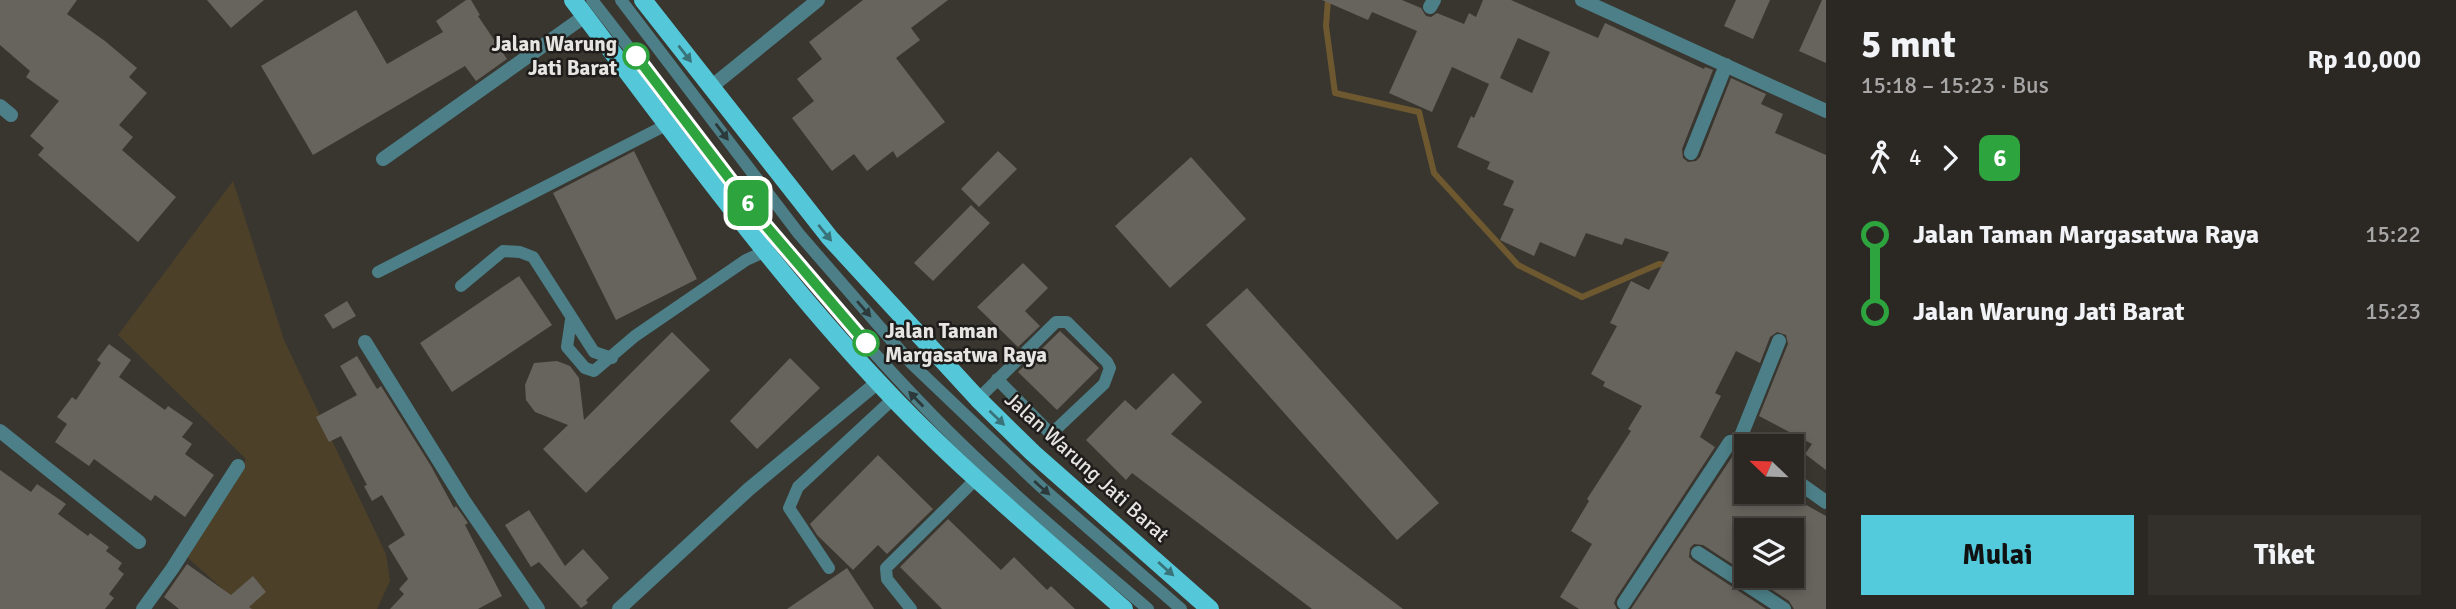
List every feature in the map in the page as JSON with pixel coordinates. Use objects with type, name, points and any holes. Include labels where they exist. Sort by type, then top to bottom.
[{"type":"main road","points":[[573,0],[589,8],[668,124],[766,251],[878,382],[976,479],[1116,606]]},
{"type":"main road","name":"Jalan Warung Jati Barat","points":[[643,0],[830,238],[978,399],[1033,453],[1210,609]]},
{"type":"street","points":[[711,87],[818,0]]},
{"type":"street","points":[[1582,0],[1826,111]]},
{"type":"street","points":[[383,159],[589,8]]},
{"type":"street","points":[[1691,153],[1726,65]]},
{"type":"street","points":[[1742,434],[1779,341]]},
{"type":"street","points":[[365,342],[464,501],[538,609]]},
{"type":"street","points":[[619,609],[749,489],[878,382]]},
{"type":"street","points":[[0,431],[139,542]]},
{"type":"street","points":[[1624,603],[1734,449]]},
{"type":"street","points":[[143,609],[239,466]]},
{"type":"street","points":[[1804,486],[1826,502]]},
{"type":"street","points":[[1698,553],[1784,609]]},
{"type":"lane","points":[[621,0],[799,234],[912,364],[1040,486],[1181,609]]},
{"type":"lane","points":[[589,8],[768,228],[902,384],[995,478],[1148,609]]},
{"type":"lane","points":[[379,272],[668,124]]},
{"type":"lane","points":[[461,286],[503,251],[520,252],[533,257],[594,352],[612,358]]},
{"type":"lane","points":[[571,320],[567,347],[585,368],[594,371],[635,336],[746,260],[766,251]]},
{"type":"lane","points":[[978,399],[1056,322],[1067,323],[1107,362],[1110,368],[1104,384],[1033,453]]},
{"type":"lane","points":[[997,379],[1051,434]]},
{"type":"lane","points":[[829,568],[789,508],[798,487],[894,398]]},
{"type":"lane","points":[[911,609],[887,579],[886,568],[976,479]]},
{"type":"shaded area","points":[[233,181],[284,340],[386,554],[390,581],[377,609],[245,609],[186,556],[235,484],[246,459],[118,335]]},
{"type":"building","points":[[0,0],[77,0],[67,14],[137,68],[129,77],[147,93],[119,125],[133,137],[122,150],[176,197],[138,242],[38,155],[44,148],[30,136],[59,101],[26,77],[30,71],[0,45]]},
{"type":"building","points":[[207,0],[264,0],[231,28]]},
{"type":"building","points":[[466,0],[471,0],[480,15],[478,16],[507,59],[476,81],[465,66],[313,155],[261,66],[356,10],[387,64],[443,32],[436,21]]},
{"type":"building","points":[[863,0],[948,0],[911,28],[920,40],[896,58],[945,122],[897,158],[893,151],[867,171],[854,154],[832,171],[792,118],[814,101],[797,79],[822,59],[809,42]]},
{"type":"building","points":[[1322,0],[1402,0],[1421,8],[1426,16],[1431,17],[1437,13],[1464,24],[1469,13],[1476,17],[1483,0],[1511,0],[1598,38],[1605,23],[1704,69],[1713,70],[1682,149],[1683,158],[1688,162],[1696,161],[1700,157],[1731,78],[1766,94],[1761,104],[1783,114],[1775,133],[1826,155],[1826,470],[1805,454],[1812,444],[1804,440],[1804,434],[1793,434],[1759,416],[1788,344],[1786,335],[1777,332],[1770,337],[1760,363],[1736,351],[1715,393],[1721,396],[1700,437],[1715,447],[1616,598],[1614,603],[1617,609],[1579,609],[1560,597],[1592,544],[1571,531],[1589,501],[1587,499],[1631,431],[1628,429],[1642,406],[1603,386],[1605,382],[1591,374],[1617,326],[1610,323],[1631,281],[1649,290],[1669,252],[1625,238],[1622,245],[1586,233],[1575,257],[1540,242],[1534,256],[1500,240],[1514,209],[1503,205],[1514,181],[1487,169],[1490,162],[1457,147],[1489,84],[1452,67],[1432,112],[1389,93],[1417,31],[1372,12],[1368,20]],"holes":[[[1518,38],[1550,52],[1532,93],[1500,78]]]},
{"type":"building","points":[[1736,0],[1770,0],[1753,39],[1724,26]]},
{"type":"building","points":[[1822,0],[1826,0],[1826,63],[1799,51]]},
{"type":"building","points":[[634,151],[697,279],[616,320],[553,193]]},
{"type":"building","points":[[998,151],[1017,169],[979,207],[961,189]]},
{"type":"building","points":[[1191,157],[1246,219],[1170,288],[1115,226]]},
{"type":"building","points":[[971,205],[990,223],[933,281],[914,263]]},
{"type":"building","points":[[1023,263],[1048,288],[1025,311],[1040,326],[1018,347],[977,307]]},
{"type":"building","points":[[519,276],[552,325],[452,392],[420,343]]},
{"type":"building","points":[[1247,288],[1439,503],[1397,540],[1206,325]]},
{"type":"building","points":[[347,301],[356,316],[333,329],[324,315]]},
{"type":"building","points":[[1060,331],[1099,368],[1057,410],[1018,372]]},
{"type":"building","points":[[672,332],[710,370],[586,493],[543,449],[568,425],[535,412],[526,400],[525,385],[534,363],[557,361],[570,366],[579,378],[584,420]]},
{"type":"building","points":[[109,344],[131,360],[119,377],[165,410],[168,406],[193,423],[182,437],[192,444],[185,454],[214,475],[185,517],[155,495],[151,501],[94,459],[89,466],[55,442],[67,424],[57,417],[72,397],[76,400],[101,363],[97,360]]},
{"type":"building","points":[[357,356],[377,389],[381,386],[454,508],[456,506],[468,523],[465,525],[502,596],[478,609],[390,609],[404,594],[399,589],[408,579],[388,546],[405,535],[382,495],[372,501],[364,486],[367,485],[341,436],[329,442],[316,417],[357,395],[340,366]]},
{"type":"building","points":[[790,358],[820,388],[757,449],[730,421]]},
{"type":"building","points":[[1173,373],[1202,402],[1171,434],[1403,609],[1312,609],[1132,473],[1126,480],[1086,440],[1125,400],[1136,410]]},
{"type":"building","points":[[1734,454],[1734,504],[1804,504],[1826,516],[1826,609],[1794,609],[1789,601],[1769,588],[1804,588],[1804,518],[1734,518],[1734,565],[1703,545],[1694,544],[1690,548],[1689,557],[1766,609],[1631,609]]},
{"type":"building","points":[[878,455],[933,509],[887,554],[878,545],[853,570],[817,535],[810,524]]},
{"type":"building","points":[[0,470],[31,492],[37,484],[66,504],[58,514],[88,536],[90,533],[109,547],[106,551],[122,563],[118,569],[124,574],[109,594],[114,598],[105,609],[0,609]]},
{"type":"building","points":[[529,510],[565,566],[583,549],[609,578],[581,608],[539,562],[531,567],[505,525]]},
{"type":"building","points":[[948,519],[1001,570],[1014,557],[1047,590],[1051,586],[1075,609],[942,609],[900,567]]},
{"type":"building","points":[[187,564],[231,595],[253,576],[266,592],[249,607],[252,609],[179,609],[164,597]]},
{"type":"building","points":[[847,568],[874,609],[787,609]]},
{"type":"waterway","points":[[1328,0],[1326,26],[1335,93],[1419,112],[1434,173],[1518,265],[1582,297],[1659,264],[1669,265]]},
{"type":"bus line","name":"6","points":[[636,56],[760,219],[866,343]]},
{"type":"place","name":"Jalan Warung Jati Barat","points":[[636,56]]},
{"type":"place","name":"Jalan Taman Margasatwa Raya","points":[[866,343]]}]
